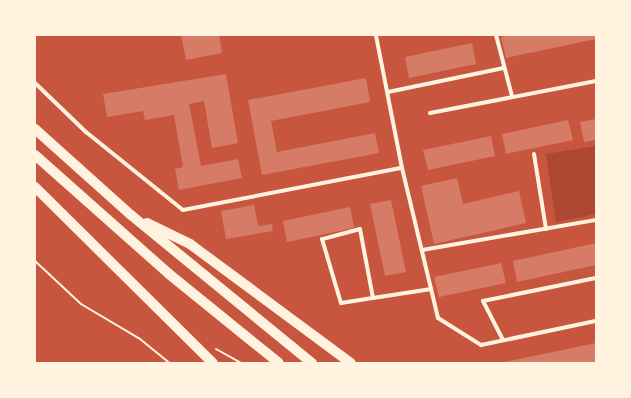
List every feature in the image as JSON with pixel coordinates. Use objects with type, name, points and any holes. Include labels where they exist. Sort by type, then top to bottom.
[{"type":"highway","points":[[35,129],[131,215],[312,363]]},
{"type":"highway","points":[[35,155],[169,274],[278,363]]},
{"type":"highway","points":[[35,187],[122,270],[213,363]]},
{"type":"highway","points":[[131,215],[190,244],[351,363]]},
{"type":"street","points":[[376,35],[402,168],[438,318],[481,345],[596,321]]},
{"type":"street","points":[[496,35],[512,96]]},
{"type":"street","points":[[388,92],[504,68]]},
{"type":"street","points":[[430,113],[596,81]]},
{"type":"street","points":[[35,83],[86,132],[178,209],[402,168]]},
{"type":"street","points":[[534,154],[546,228]]},
{"type":"street","points":[[422,250],[596,220]]},
{"type":"street","points":[[373,298],[360,229],[322,239],[341,303],[431,289]]},
{"type":"street","points":[[503,340],[483,301],[596,278]]},
{"type":"path","points":[[35,262],[81,304],[140,339],[170,363]]},
{"type":"shaded area","points":[[596,146],[596,214],[556,222],[546,154]]},
{"type":"building","points":[[181,35],[219,35],[222,53],[186,60]]},
{"type":"building","points":[[512,35],[596,35],[596,39],[506,58],[501,37]]},
{"type":"building","points":[[472,43],[476,64],[409,78],[405,57]]},
{"type":"building","points":[[226,74],[238,143],[212,148],[204,101],[189,104],[201,166],[238,159],[242,178],[179,190],[175,169],[183,167],[174,115],[145,120],[143,111],[107,117],[103,94]]},
{"type":"building","points":[[366,78],[370,102],[271,121],[277,152],[375,133],[379,153],[262,175],[248,100]]},
{"type":"building","points":[[596,119],[596,140],[584,142],[580,122]]},
{"type":"building","points":[[568,120],[573,140],[506,154],[502,134]]},
{"type":"building","points":[[491,136],[495,156],[428,170],[423,150]]},
{"type":"building","points":[[457,178],[463,204],[519,191],[526,223],[434,244],[421,186]]},
{"type":"building","points":[[391,200],[406,272],[385,276],[370,204]]},
{"type":"building","points":[[254,205],[258,226],[272,224],[273,231],[226,239],[221,211]]},
{"type":"building","points":[[350,207],[354,228],[287,242],[283,221]]},
{"type":"building","points":[[596,243],[596,265],[517,282],[513,261]]},
{"type":"building","points":[[501,263],[506,283],[439,297],[434,277]]},
{"type":"building","points":[[596,343],[596,363],[504,363],[504,362]]}]
